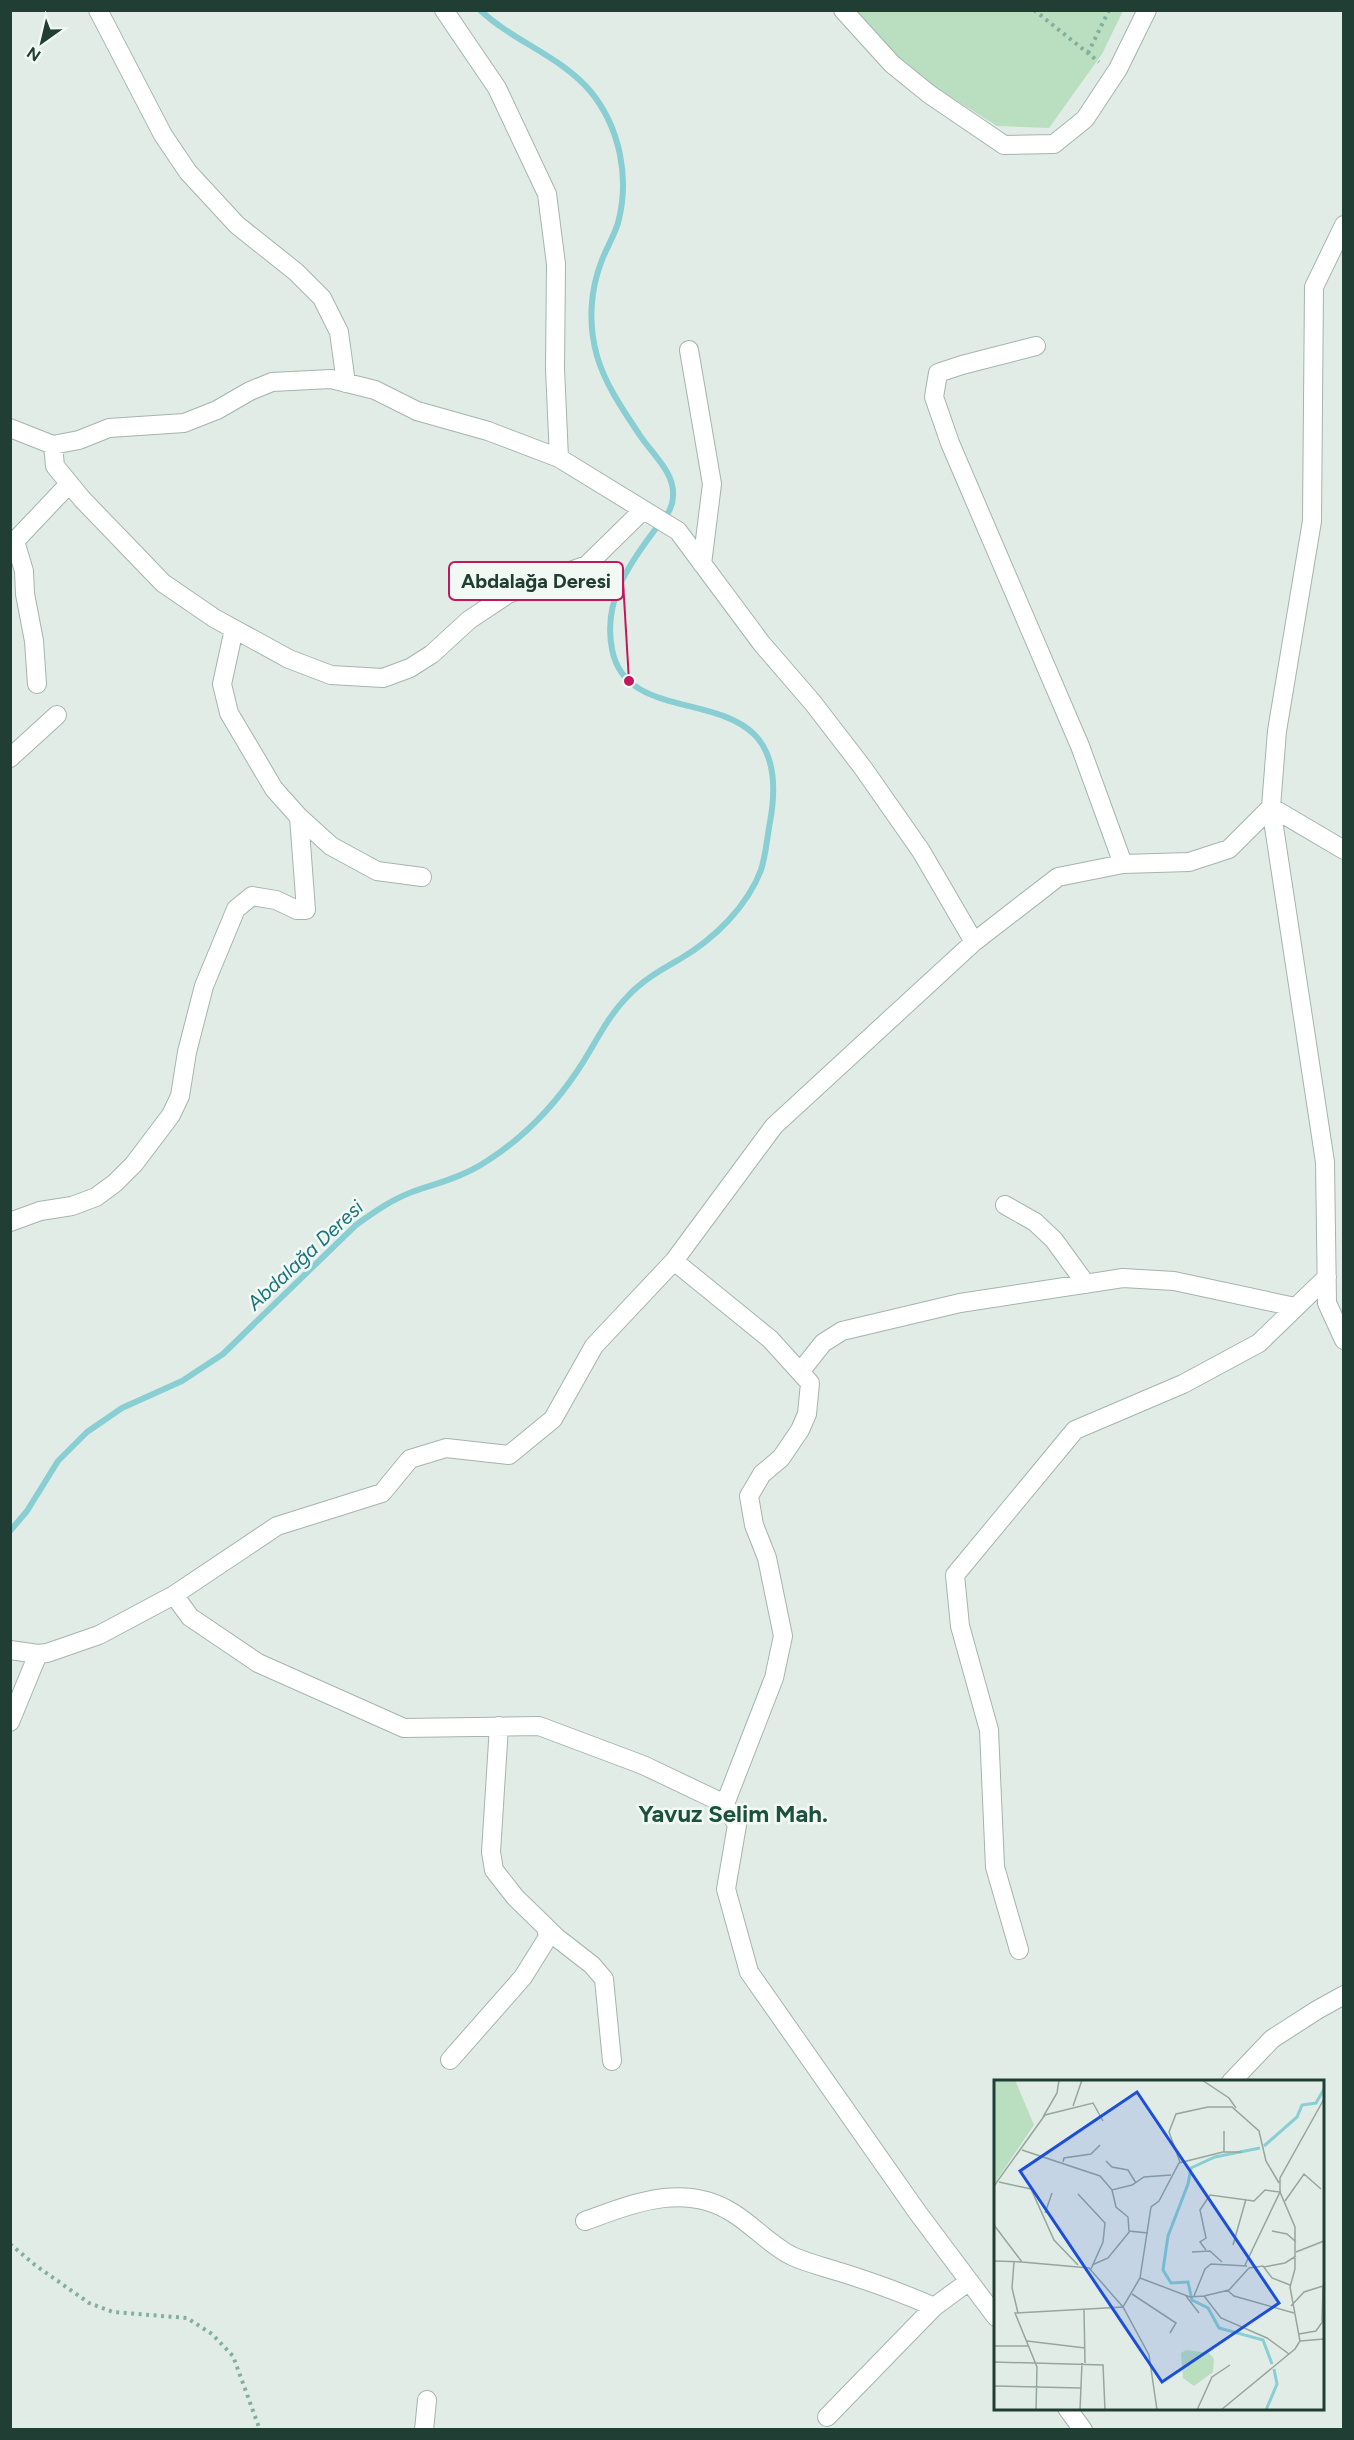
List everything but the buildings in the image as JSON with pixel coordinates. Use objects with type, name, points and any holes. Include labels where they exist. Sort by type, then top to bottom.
[{"type":"street","points":[[98,10],[163,135],[188,172],[237,225],[296,272],[322,298],[339,332],[346,382]]},
{"type":"street","points":[[444,10],[497,88],[547,194],[556,264],[555,369],[559,458]]},
{"type":"street","points":[[843,10],[892,64],[929,94],[1004,145],[1054,144],[1085,119],[1115,74],[1147,10]]},
{"type":"street","points":[[1344,225],[1314,287],[1312,521],[1277,731],[1271,807],[1325,1162],[1327,1303],[1344,1340]]},
{"type":"street","points":[[1036,346],[962,365],[938,374],[934,397],[950,443],[1080,746],[1123,864]]},
{"type":"street","points":[[689,351],[712,484],[702,564]]},
{"type":"street","points":[[10,429],[53,445],[79,441],[110,428],[184,423],[217,410],[250,391],[272,382],[331,379],[375,390],[417,411],[488,431],[559,458],[678,531],[762,644],[813,703],[863,768],[921,851],[974,942]]},
{"type":"street","points":[[53,445],[56,466],[69,484],[162,583],[234,629],[290,659],[331,675],[383,678],[410,668],[432,654],[469,620],[508,594],[587,565],[648,514]]},
{"type":"street","points":[[37,684],[34,641],[25,594],[24,571],[13,542],[69,484]]},
{"type":"street","points":[[234,629],[222,684],[230,713],[274,789],[298,817],[331,846],[376,871],[422,876]]},
{"type":"street","points":[[10,758],[57,715]]},
{"type":"street","points":[[1271,807],[1344,850]]},
{"type":"street","points":[[10,1650],[39,1654],[99,1635],[174,1595],[277,1526],[382,1493],[410,1458],[446,1448],[509,1455],[553,1419],[594,1346],[674,1261],[774,1126],[974,942],[1058,877],[1123,864],[1189,862],[1229,849],[1271,807]]},
{"type":"street","points":[[10,1222],[40,1211],[72,1206],[96,1197],[115,1183],[134,1164],[171,1115],[180,1096],[187,1052],[204,986],[236,909],[252,896],[276,900],[297,910],[306,910],[298,817]]},
{"type":"street","points":[[1005,1205],[1035,1222],[1054,1240],[1086,1284]]},
{"type":"street","points":[[674,1261],[770,1339],[810,1383],[807,1414],[800,1430],[781,1458],[762,1474],[749,1496],[754,1525],[766,1558],[783,1636],[774,1678],[724,1804]]},
{"type":"street","points":[[1019,1950],[995,1867],[989,1730],[960,1626],[955,1575],[1075,1430],[1183,1384],[1259,1343],[1327,1277]]},
{"type":"street","points":[[800,1372],[823,1343],[843,1331],[960,1304],[1123,1278],[1174,1281],[1295,1307]]},
{"type":"street","points":[[174,1595],[190,1617],[258,1663],[404,1728],[539,1726],[643,1765],[724,1804],[737,1826],[726,1889],[749,1972],[968,2282],[994,2314]]},
{"type":"street","points":[[10,1722],[39,1654]]},
{"type":"street","points":[[499,1726],[490,1852],[494,1870],[515,1897],[546,1927],[592,1965],[604,1979],[612,2061]]},
{"type":"street","points":[[450,2060],[523,1977],[548,1937],[546,1927]]},
{"type":"street","points":[[1233,2080],[1272,2039],[1344,1995]]},
{"type":"street","points":[[585,2220],[650,2199],[670,2195],[696,2197],[732,2212],[774,2245],[793,2256],[899,2291],[934,2307]]},
{"type":"street","points":[[827,2417],[934,2307],[968,2282]]},
{"type":"street","points":[[424,2430],[427,2400]]},
{"type":"street","points":[[1068,2410],[1083,2430]]},
{"type":"path","points":[[1034,10],[1115,74]]},
{"type":"path","points":[[1088,53],[1109,10]]},
{"type":"path","points":[[10,2244],[34,2265],[89,2303],[113,2312],[188,2318],[212,2334],[232,2356],[260,2430]]},
{"type":"green space","points":[[853,11],[1123,11],[1102,54],[1049,128],[997,126],[900,65]]},
{"type":"waterway","name":"Abdalağa Deresi","points":[[10,1531],[27,1511],[58,1461],[87,1432],[122,1408],[182,1381],[223,1354],[369,1215],[404,1195],[478,1167],[525,1132],[569,1083],[620,1004],[646,980],[693,951],[717,932],[747,897],[761,870],[770,822],[772,773],[760,741],[737,722],[648,693],[625,677],[612,649],[611,616],[620,586],[626,572],[669,511],[673,501],[673,487],[666,471],[639,434],[610,387],[600,366],[592,332],[595,283],[618,223],[621,206],[622,171],[615,137],[601,106],[579,79],[480,10]]},
{"type":"place","name":"Abdalağa Deresi","points":[[629,681]]},
{"type":"district","name":"Yavuz Selim Mah.","points":[[733,1813]]}]
